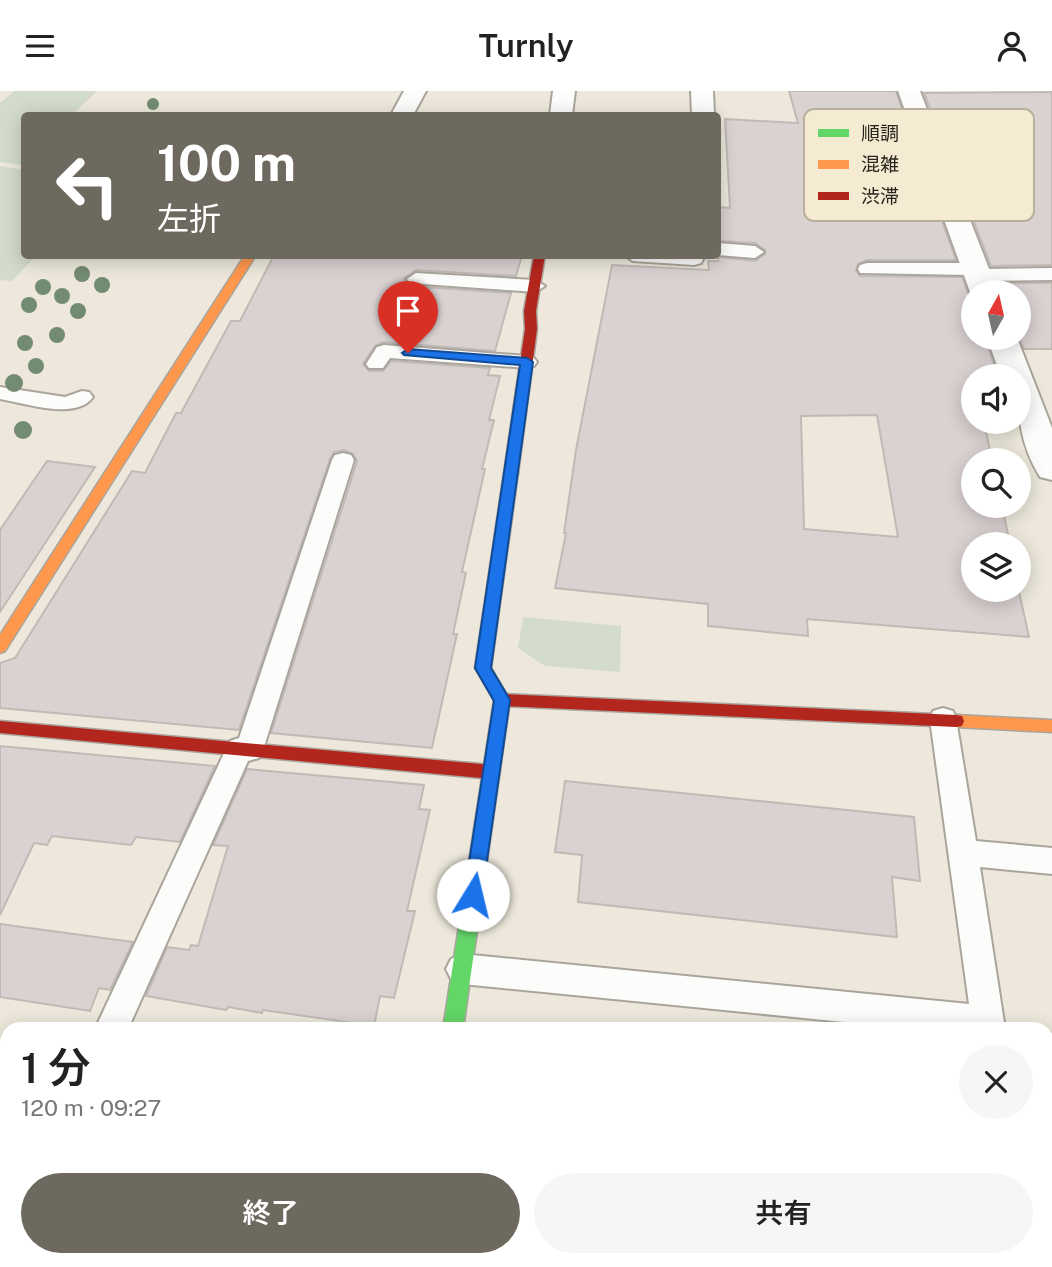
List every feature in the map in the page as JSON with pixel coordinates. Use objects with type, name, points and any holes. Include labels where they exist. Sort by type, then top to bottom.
[{"type":"street","points":[[404,112],[415,91]]},
{"type":"street","points":[[561,112],[564,91]]},
{"type":"street","points":[[702,91],[703,112]]},
{"type":"street","points":[[909,91],[916,109]]},
{"type":"street","points":[[958,221],[979,279]]},
{"type":"street","points":[[0,647],[248,259]]},
{"type":"street","points":[[454,1022],[502,700],[483,668],[539,259]]},
{"type":"street","points":[[1031,415],[1052,469]]},
{"type":"street","points":[[502,700],[1052,726]]},
{"type":"street","points":[[0,727],[492,772]]},
{"type":"lane","points":[[721,249],[755,251]]},
{"type":"lane","points":[[867,269],[979,279],[1052,274]]},
{"type":"lane","points":[[416,279],[534,286]]},
{"type":"lane","points":[[376,364],[384,351],[527,362]]},
{"type":"lane","points":[[0,393],[68,404],[82,397]]},
{"type":"lane","points":[[114,1022],[245,750],[343,460]]},
{"type":"lane","points":[[943,719],[989,1022]]},
{"type":"lane","points":[[963,853],[1052,861]]},
{"type":"lane","points":[[462,969],[961,1022]]},
{"type":"green space","points":[[14,91],[97,91],[75,112],[21,112],[20,165],[0,162],[0,103]]},
{"type":"green space","points":[[0,166],[21,170],[21,259],[33,259],[12,281],[0,280]]},
{"type":"green space","points":[[523,617],[621,626],[620,672],[545,666],[518,648]]},
{"type":"building","points":[[789,91],[896,91],[902,109],[804,109],[804,221],[942,221],[956,260],[867,260],[858,264],[856,270],[860,276],[962,277],[961,350],[989,350],[994,364],[961,364],[961,434],[987,434],[989,448],[961,448],[961,518],[1005,518],[1007,532],[961,532],[961,602],[1021,602],[1029,637],[807,619],[808,636],[708,626],[708,604],[555,588],[566,533],[576,450],[612,265],[709,270],[708,261],[718,261],[721,257],[755,261],[765,254],[765,250],[755,243],[721,241],[721,207],[730,208],[725,119],[798,123]],"holes":[[[877,415],[898,537],[804,529],[801,416]]]},
{"type":"building","points":[[1052,92],[1052,265],[991,266],[974,221],[1034,221],[1034,109],[930,109],[924,93]]},
{"type":"building","points":[[272,259],[521,259],[516,276],[416,270],[404,278],[409,286],[511,293],[495,351],[383,342],[375,346],[363,364],[369,371],[383,371],[391,361],[490,368],[488,375],[500,376],[489,420],[494,420],[482,469],[485,469],[462,572],[466,573],[453,634],[457,634],[432,748],[271,733],[357,461],[353,454],[344,450],[334,452],[330,459],[239,730],[0,708],[0,663],[15,658],[132,471],[145,473],[176,413],[181,413],[231,321],[240,321]]},
{"type":"building","points":[[1031,283],[1052,283],[1052,349],[1031,349]]},
{"type":"building","points":[[47,461],[95,467],[0,612],[0,530]]},
{"type":"building","points":[[0,746],[215,766],[180,842],[136,837],[131,845],[52,836],[47,845],[34,843],[0,915]]},
{"type":"building","points":[[247,769],[424,785],[419,809],[430,810],[407,911],[415,911],[394,998],[380,996],[375,1022],[346,1022],[229,1007],[226,1010],[146,996],[167,947],[189,950],[191,945],[198,946],[228,846],[213,845]]},
{"type":"building","points":[[565,781],[914,817],[920,881],[892,877],[897,937],[578,902],[582,855],[555,852]]},
{"type":"building","points":[[0,924],[133,942],[110,990],[99,988],[90,1011],[0,997]]},
{"type":"traffic: fast","points":[[454,1022],[502,700],[483,668],[511,473]]},
{"type":"traffic: slow","points":[[0,647],[248,259]]},
{"type":"traffic: slow","points":[[956,721],[1052,726]]},
{"type":"traffic: jam","points":[[511,473],[531,329],[530,311],[539,259]]},
{"type":"traffic: jam","points":[[502,700],[956,721]]},
{"type":"traffic: jam","points":[[0,727],[492,772]]},
{"type":"route","points":[[408,353],[527,362],[483,668],[502,700],[473,895]]}]
